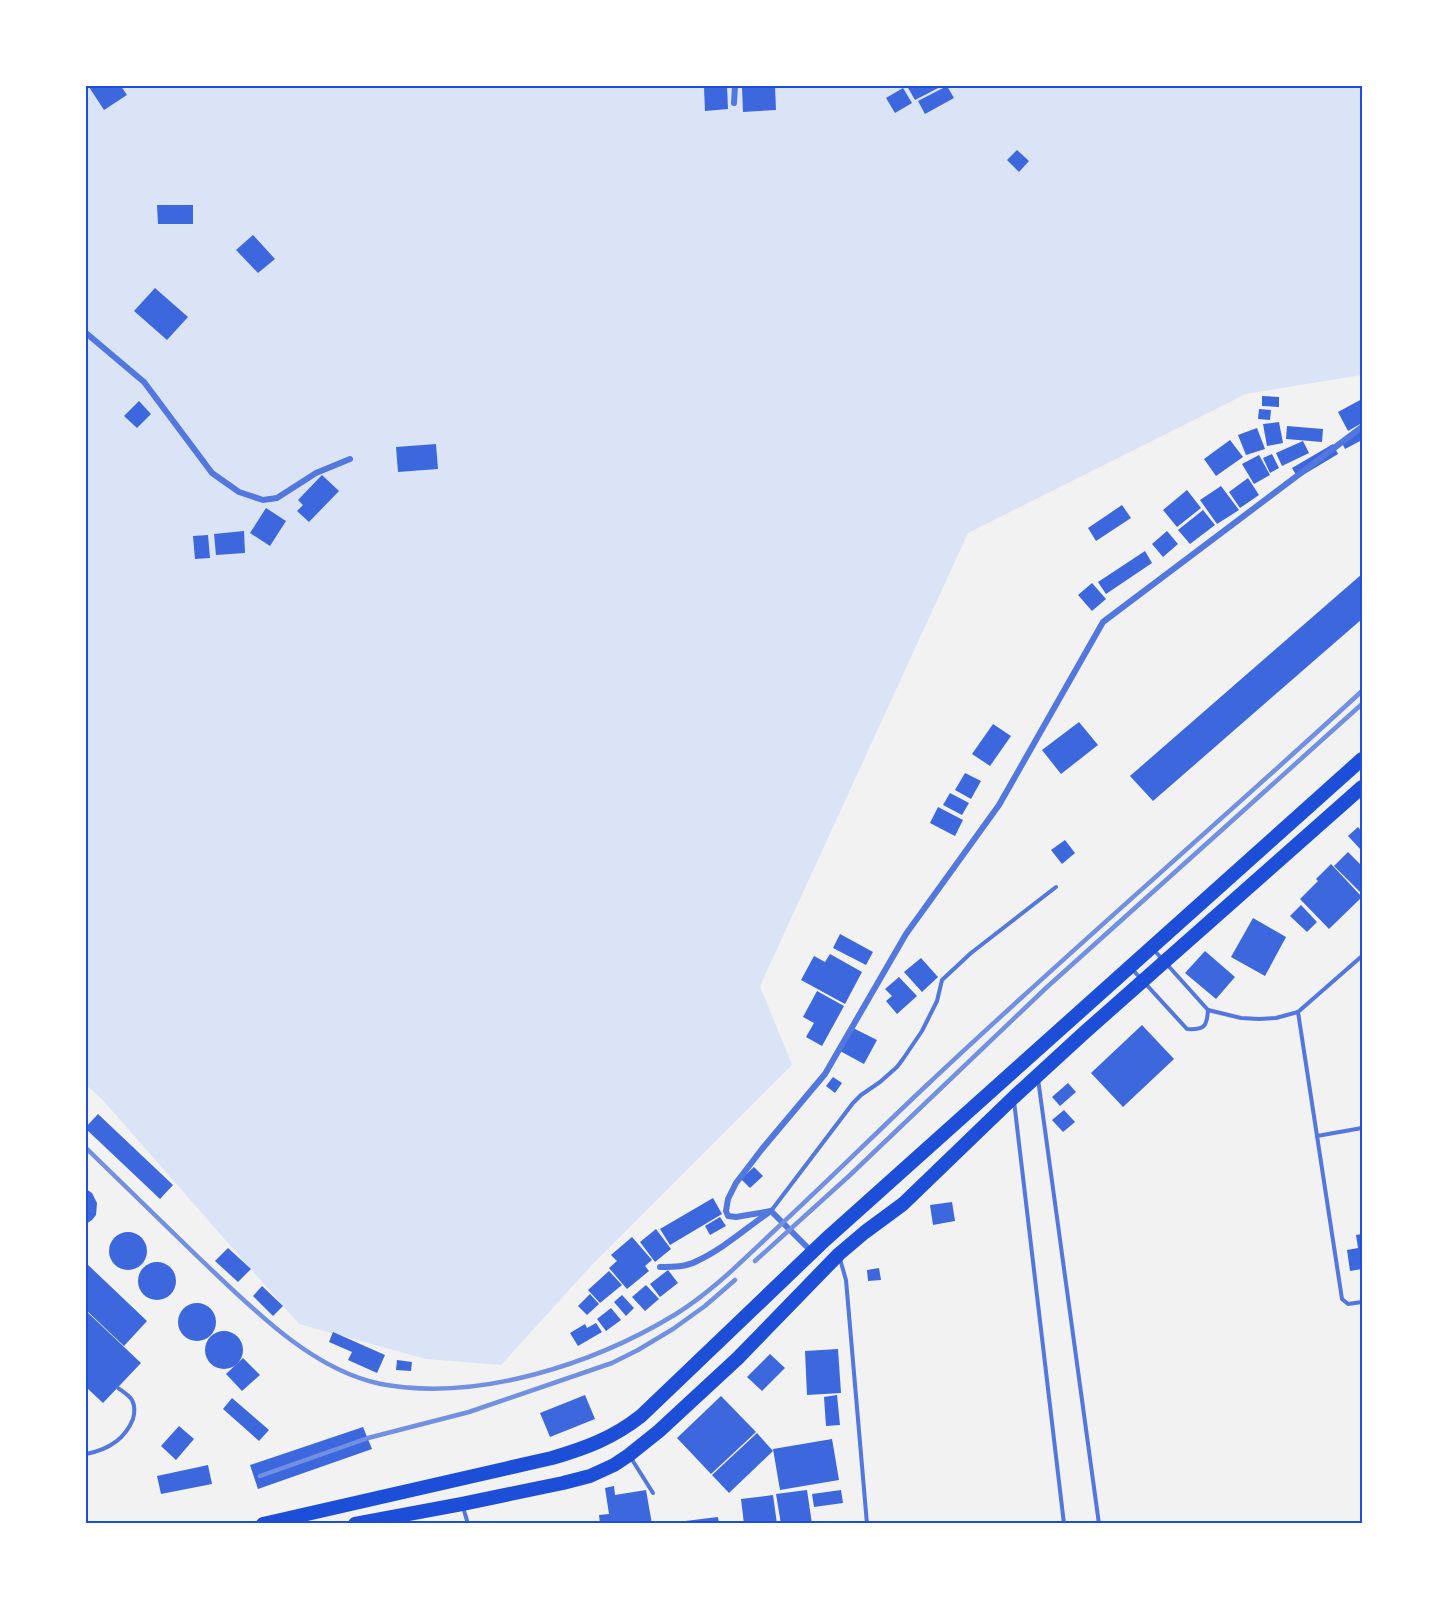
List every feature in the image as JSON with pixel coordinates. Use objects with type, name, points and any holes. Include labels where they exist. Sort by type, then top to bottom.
[{"type":"highway","points":[[263,1524],[552,1458],[583,1449],[626,1428],[825,1240],[1362,759]]},
{"type":"highway","points":[[354,1524],[462,1504],[590,1476],[614,1466],[659,1431],[738,1358],[838,1254],[903,1204],[1038,1075],[1362,787]]},
{"type":"street","points":[[734,103],[735,86]]},
{"type":"street","points":[[86,333],[144,382],[212,473],[239,492],[263,500],[277,498],[316,473],[350,459]]},
{"type":"street","points":[[771,1211],[736,1217],[728,1216],[726,1206],[736,1183],[825,1074],[906,934],[999,805],[1103,622],[1362,427]]},
{"type":"street","points":[[771,1211],[813,1253]]},
{"type":"street","points":[[660,1267],[681,1266],[697,1261],[771,1211]]},
{"type":"lane","points":[[771,1211],[853,1103],[897,1067],[922,1031],[937,1001],[942,980],[971,952],[1056,887]]},
{"type":"lane","points":[[1151,947],[1208,1010],[1259,1020],[1298,1012],[1362,956]]},
{"type":"lane","points":[[1130,967],[1187,1029],[1203,1028],[1207,1022],[1208,1010]]},
{"type":"lane","points":[[1298,1012],[1342,1299],[1348,1304],[1362,1302]]},
{"type":"lane","points":[[1038,1075],[1099,1524]]},
{"type":"lane","points":[[1014,1097],[1064,1524]]},
{"type":"lane","points":[[1317,1136],[1362,1128]]},
{"type":"lane","points":[[825,1240],[838,1254],[846,1280],[867,1524]]},
{"type":"lane","points":[[86,1454],[123,1437],[131,1423],[135,1407],[131,1398],[118,1388]]},
{"type":"lane","points":[[629,1455],[652,1493]]},
{"type":"lane","points":[[462,1504],[468,1524]]},
{"type":"shaded area","points":[[86,86],[1362,86],[1362,375],[1246,394],[968,533],[760,986],[792,1065],[591,1266],[501,1365],[426,1359],[299,1324],[101,1098],[86,1085]]},
{"type":"building","points":[[121,86],[127,95],[104,110],[89,87]]},
{"type":"building","points":[[727,86],[728,109],[705,111],[704,87]]},
{"type":"building","points":[[775,86],[776,110],[743,112],[742,87]]},
{"type":"building","points":[[907,86],[942,86],[915,100]]},
{"type":"building","points":[[947,86],[954,98],[925,114],[918,101]]},
{"type":"building","points":[[903,88],[912,103],[895,113],[886,98]]},
{"type":"building","points":[[1017,150],[1029,161],[1019,172],[1007,160]]},
{"type":"building","points":[[157,205],[193,205],[193,224],[158,224]]},
{"type":"building","points":[[253,235],[275,259],[258,273],[236,250]]},
{"type":"building","points":[[155,288],[188,317],[167,340],[134,311]]},
{"type":"building","points":[[1262,396],[1279,397],[1279,407],[1262,406]]},
{"type":"building","points":[[1362,399],[1362,423],[1348,431],[1338,412]]},
{"type":"building","points":[[139,401],[151,414],[137,428],[124,416]]},
{"type":"building","points":[[1259,409],[1271,410],[1270,420],[1258,419]]},
{"type":"building","points":[[1279,422],[1283,443],[1267,446],[1263,424]]},
{"type":"building","points":[[1287,426],[1323,429],[1322,442],[1286,439]]},
{"type":"building","points":[[1257,428],[1265,449],[1246,455],[1238,435]]},
{"type":"building","points":[[1362,430],[1362,440],[1345,449],[1341,441]]},
{"type":"building","points":[[1230,440],[1243,457],[1216,476],[1204,459]]},
{"type":"building","points":[[1303,441],[1309,453],[1282,466],[1276,453]]},
{"type":"building","points":[[436,444],[438,469],[398,472],[396,447]]},
{"type":"building","points":[[1333,444],[1338,454],[1298,478],[1292,468]]},
{"type":"building","points":[[1272,454],[1279,468],[1270,473],[1263,458]]},
{"type":"building","points":[[1259,455],[1270,475],[1254,484],[1242,464]]},
{"type":"building","points":[[322,475],[339,491],[309,522],[297,511],[303,505],[298,500]]},
{"type":"building","points":[[1248,478],[1259,495],[1240,508],[1229,492]]},
{"type":"building","points":[[1221,486],[1239,510],[1217,524],[1200,500]]},
{"type":"building","points":[[1187,490],[1201,508],[1177,527],[1163,510]]},
{"type":"building","points":[[1122,505],[1131,518],[1096,541],[1088,528]]},
{"type":"building","points":[[266,508],[286,521],[270,546],[250,533]]},
{"type":"building","points":[[1203,510],[1215,525],[1190,544],[1178,530]]},
{"type":"building","points":[[244,531],[245,553],[216,555],[214,534]]},
{"type":"building","points":[[1167,531],[1178,544],[1163,557],[1152,544]]},
{"type":"building","points":[[208,535],[210,558],[195,559],[193,536]]},
{"type":"building","points":[[1145,551],[1152,563],[1106,594],[1098,582]]},
{"type":"building","points":[[1362,574],[1362,619],[1153,801],[1130,776]]},
{"type":"building","points":[[1092,583],[1106,599],[1092,611],[1078,595]]},
{"type":"building","points":[[1079,722],[1098,745],[1061,774],[1042,750]]},
{"type":"building","points":[[993,724],[1011,736],[990,766],[972,754]]},
{"type":"building","points":[[965,773],[981,781],[971,799],[955,790]]},
{"type":"building","points":[[950,793],[969,803],[962,815],[943,805]]},
{"type":"building","points":[[938,807],[963,820],[955,836],[930,823]]},
{"type":"building","points":[[1358,827],[1362,832],[1362,851],[1348,836]]},
{"type":"building","points":[[1065,840],[1075,853],[1062,864],[1051,850]]},
{"type":"building","points":[[1348,852],[1362,866],[1362,894],[1334,866]]},
{"type":"building","points":[[1331,864],[1362,897],[1329,929],[1300,899]]},
{"type":"building","points":[[1301,905],[1317,922],[1307,932],[1290,916]]},
{"type":"building","points":[[1253,918],[1286,937],[1265,976],[1231,957]]},
{"type":"building","points":[[840,934],[873,952],[866,965],[833,948]]},
{"type":"building","points":[[1205,951],[1235,977],[1216,999],[1185,973]]},
{"type":"building","points":[[830,954],[862,972],[845,1004],[801,980],[814,956],[825,962]]},
{"type":"building","points":[[921,958],[938,977],[922,992],[904,972]]},
{"type":"building","points":[[899,977],[917,996],[897,1014],[886,1001],[892,996],[885,989]]},
{"type":"building","points":[[817,991],[844,1006],[822,1046],[806,1037],[814,1023],[803,1017]]},
{"type":"building","points":[[1142,1025],[1174,1059],[1123,1107],[1091,1073]]},
{"type":"building","points":[[853,1028],[877,1040],[864,1064],[840,1051]]},
{"type":"building","points":[[833,1077],[842,1083],[835,1093],[826,1086]]},
{"type":"building","points":[[1068,1083],[1076,1092],[1060,1106],[1052,1097]]},
{"type":"building","points":[[1064,1110],[1075,1122],[1063,1132],[1052,1120]]},
{"type":"building","points":[[98,1114],[173,1185],[160,1199],[86,1129]]},
{"type":"building","points":[[754,1167],[763,1176],[750,1188],[741,1179]]},
{"type":"building","points":[[86,1189],[92,1193],[97,1203],[96,1215],[86,1224]]},
{"type":"building","points":[[713,1198],[722,1214],[670,1245],[660,1229]]},
{"type":"building","points":[[952,1202],[955,1221],[933,1225],[930,1205]]},
{"type":"building","points":[[720,1217],[726,1226],[710,1235],[705,1226]]},
{"type":"building","points":[[656,1229],[671,1249],[655,1262],[640,1242]]},
{"type":"building","points":[[128,1232],[141,1238],[147,1251],[141,1264],[128,1270],[115,1264],[109,1251],[115,1238]]},
{"type":"building","points":[[1362,1234],[1362,1269],[1350,1271],[1347,1250],[1358,1248],[1356,1235]]},
{"type":"building","points":[[632,1237],[652,1260],[645,1266],[649,1271],[627,1289],[609,1268],[617,1261],[611,1255]]},
{"type":"building","points":[[228,1248],[251,1269],[238,1282],[215,1261]]},
{"type":"building","points":[[157,1262],[170,1268],[176,1281],[170,1294],[157,1300],[144,1294],[138,1281],[144,1268]]},
{"type":"building","points":[[86,1263],[147,1321],[124,1346],[86,1310]]},
{"type":"building","points":[[879,1268],[881,1280],[868,1281],[867,1270]]},
{"type":"building","points":[[668,1270],[678,1283],[660,1297],[650,1284]]},
{"type":"building","points":[[609,1271],[622,1285],[600,1303],[588,1290]]},
{"type":"building","points":[[646,1285],[659,1299],[645,1311],[632,1297]]},
{"type":"building","points":[[262,1286],[283,1306],[273,1316],[253,1296]]},
{"type":"building","points":[[590,1294],[599,1304],[587,1315],[578,1306]]},
{"type":"building","points":[[622,1295],[634,1308],[626,1316],[614,1302]]},
{"type":"building","points":[[197,1303],[210,1309],[216,1322],[210,1335],[197,1341],[184,1335],[178,1322],[184,1309]]},
{"type":"building","points":[[611,1308],[621,1320],[606,1331],[597,1319]]},
{"type":"building","points":[[86,1311],[141,1363],[103,1403],[86,1387]]},
{"type":"building","points":[[596,1323],[602,1332],[578,1346],[570,1333],[585,1324],[587,1328]]},
{"type":"building","points":[[224,1331],[237,1337],[243,1350],[237,1363],[224,1369],[211,1363],[205,1350],[211,1337]]},
{"type":"building","points":[[333,1332],[385,1355],[377,1373],[348,1360],[352,1352],[329,1342]]},
{"type":"building","points":[[838,1349],[841,1393],[807,1395],[805,1351]]},
{"type":"building","points":[[770,1354],[785,1368],[762,1391],[747,1377]]},
{"type":"building","points":[[243,1358],[260,1375],[242,1391],[226,1374]]},
{"type":"building","points":[[397,1360],[412,1362],[411,1371],[396,1370]]},
{"type":"building","points":[[585,1395],[595,1419],[550,1437],[540,1413]]},
{"type":"building","points":[[837,1395],[840,1425],[826,1426],[824,1397]]},
{"type":"building","points":[[721,1396],[756,1432],[711,1474],[677,1438]]},
{"type":"building","points":[[232,1398],[269,1430],[259,1441],[223,1409]]},
{"type":"building","points":[[179,1426],[194,1439],[176,1460],[161,1446]]},
{"type":"building","points":[[363,1427],[372,1449],[258,1489],[250,1465]]},
{"type":"building","points":[[757,1433],[773,1451],[729,1493],[712,1475]]},
{"type":"building","points":[[832,1439],[839,1480],[780,1490],[773,1449]]},
{"type":"building","points":[[208,1465],[212,1484],[161,1494],[157,1476]]},
{"type":"building","points":[[614,1486],[615,1495],[646,1490],[652,1524],[600,1524],[599,1515],[609,1514],[605,1488]]},
{"type":"building","points":[[807,1490],[812,1524],[781,1524],[776,1494]]},
{"type":"building","points":[[841,1490],[843,1503],[814,1507],[812,1494]]},
{"type":"building","points":[[773,1495],[777,1524],[744,1524],[741,1499]]},
{"type":"building","points":[[718,1517],[719,1524],[677,1524],[677,1522]]},
{"type":"railway","points":[[86,1148],[259,1314],[305,1350],[329,1365],[381,1384],[418,1388],[456,1388],[495,1383],[572,1363],[644,1332],[690,1305],[715,1285],[982,1034],[1362,691]]},
{"type":"railway","points":[[755,1261],[849,1176],[1046,988],[1362,704]]},
{"type":"railway","points":[[260,1476],[368,1438],[469,1412],[612,1363],[673,1329],[735,1280]]}]
